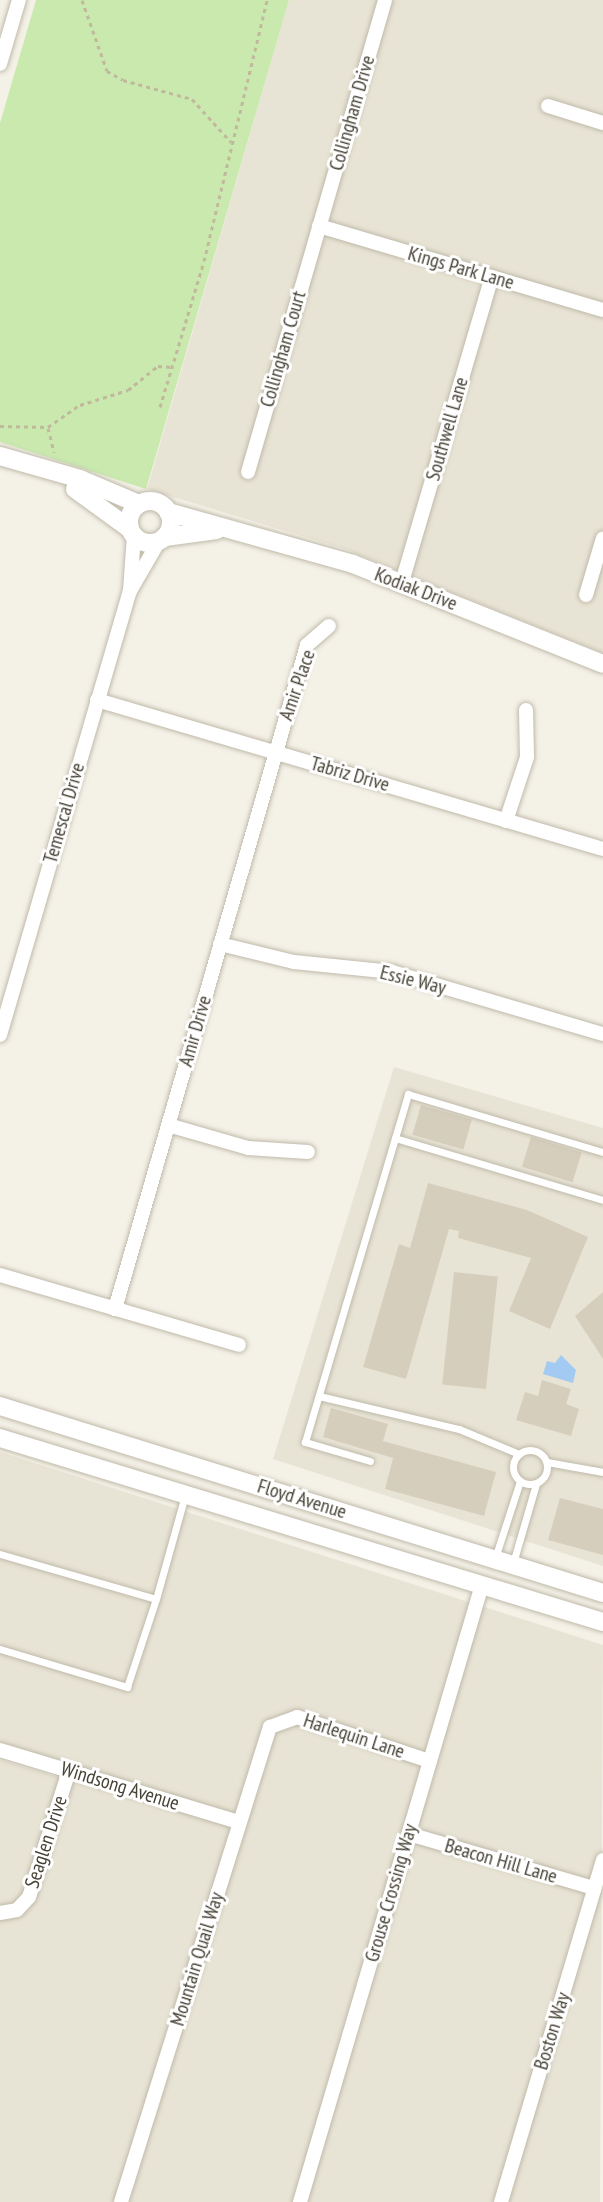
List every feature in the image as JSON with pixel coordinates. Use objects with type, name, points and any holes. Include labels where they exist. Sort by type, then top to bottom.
[{"type":"street","points":[[0,64],[19,0]]},
{"type":"street","name":"Collingham Drive","points":[[319,226],[385,0]]},
{"type":"street","points":[[548,106],[603,123]]},
{"type":"street","name":"Kings Park Lane","points":[[319,226],[603,310]]},
{"type":"street","name":"Collingham Court","points":[[248,472],[319,226]]},
{"type":"street","name":"Southwell Lane","points":[[402,582],[492,277]]},
{"type":"street","points":[[0,456],[57,474],[139,504],[152,501],[168,512],[171,525],[162,539],[146,542],[57,474]]},
{"type":"street","points":[[132,532],[130,515],[139,504]]},
{"type":"street","name":"Kodiak Drive","points":[[168,512],[402,582],[603,664]]},
{"type":"street","name":"Kodiak Drive","points":[[162,539],[223,529]]},
{"type":"street","name":"Temescal Drive","points":[[130,591],[132,532]]},
{"type":"street","points":[[586,595],[603,538]]},
{"type":"street","name":"Temescal Drive","points":[[0,1035],[130,591],[162,539]]},
{"type":"street","name":"Amir Place","points":[[275,752],[307,645],[329,626]]},
{"type":"street","name":"Tabriz Drive","points":[[97,700],[603,849]]},
{"type":"street","points":[[506,821],[527,757],[526,710]]},
{"type":"street","name":"Amir Drive","points":[[115,1309],[275,752]]},
{"type":"street","name":"Essie Way","points":[[220,944],[294,962],[392,972],[603,1034]]},
{"type":"street","points":[[168,1125],[248,1148],[308,1152]]},
{"type":"street","points":[[0,1275],[239,1345]]},
{"type":"street","name":"Floyd Avenue","points":[[0,1406],[603,1593]]},
{"type":"street","name":"Floyd Avenue","points":[[0,1438],[603,1622]]},
{"type":"street","name":"Grouse Crossing Way","points":[[300,2202],[482,1585]]},
{"type":"street","name":"Harlequin Lane","points":[[279,1719],[297,1717],[429,1761]]},
{"type":"street","name":"Mountain Quail Way","points":[[121,2202],[267,1733],[279,1719]]},
{"type":"street","name":"Windsong Avenue","points":[[0,1750],[239,1822]]},
{"type":"street","name":"Seaglen Drive","points":[[0,1913],[17,1910],[29,1897],[69,1771]]},
{"type":"street","name":"Beacon Hill Lane","points":[[409,1834],[594,1888]]},
{"type":"street","name":"Boston Way","points":[[501,2202],[603,1860]]},
{"type":"lane","points":[[370,1461],[305,1442],[408,1094],[603,1152]]},
{"type":"lane","points":[[395,1138],[603,1200]]},
{"type":"lane","points":[[319,1396],[459,1429],[519,1454],[531,1450],[547,1462],[603,1472]]},
{"type":"lane","points":[[504,1561],[520,1481],[513,1466],[519,1454]]},
{"type":"lane","points":[[504,1561],[536,1484],[547,1475],[547,1462]]},
{"type":"lane","points":[[520,1481],[536,1484]]},
{"type":"lane","points":[[0,1649],[127,1687],[156,1599],[185,1494]]},
{"type":"lane","points":[[0,1554],[156,1599]]},
{"type":"path","points":[[82,0],[107,71],[123,80],[192,99],[231,142]]},
{"type":"path","points":[[160,407],[267,0]]},
{"type":"path","points":[[0,426],[48,427],[74,408],[134,386],[158,366],[172,367]]},
{"type":"path","points":[[48,427],[54,452]]},
{"type":"shaded area","points":[[289,0],[603,0],[603,653],[345,549],[147,489]]},
{"type":"shaded area","points":[[394,1067],[603,1128],[603,1566],[273,1459]]},
{"type":"shaded area","points":[[0,1452],[603,1645],[600,2202],[0,2202],[0,1760],[141,1802],[144,1788],[0,1743]]},
{"type":"green space","points":[[36,0],[289,0],[146,489],[0,442],[0,123]]},
{"type":"water","points":[[561,1355],[576,1370],[573,1383],[543,1374],[547,1361],[555,1363]]},
{"type":"building","points":[[421,1105],[472,1120],[463,1149],[412,1135]]},
{"type":"building","points":[[531,1137],[582,1152],[573,1182],[522,1167]]},
{"type":"building","points":[[428,1183],[527,1210],[588,1237],[550,1329],[509,1311],[531,1258],[458,1238],[459,1231],[449,1229],[406,1379],[363,1367],[399,1244],[410,1248]]},
{"type":"building","points":[[454,1272],[498,1277],[486,1389],[442,1384]]},
{"type":"building","points":[[603,1292],[603,1359],[575,1316]]},
{"type":"building","points":[[542,1380],[571,1389],[566,1404],[579,1409],[571,1436],[516,1420],[525,1392],[538,1396]]},
{"type":"building","points":[[331,1408],[388,1424],[383,1441],[496,1472],[484,1516],[385,1489],[393,1458],[323,1437]]},
{"type":"building","points":[[560,1498],[603,1509],[603,1555],[548,1540]]}]
